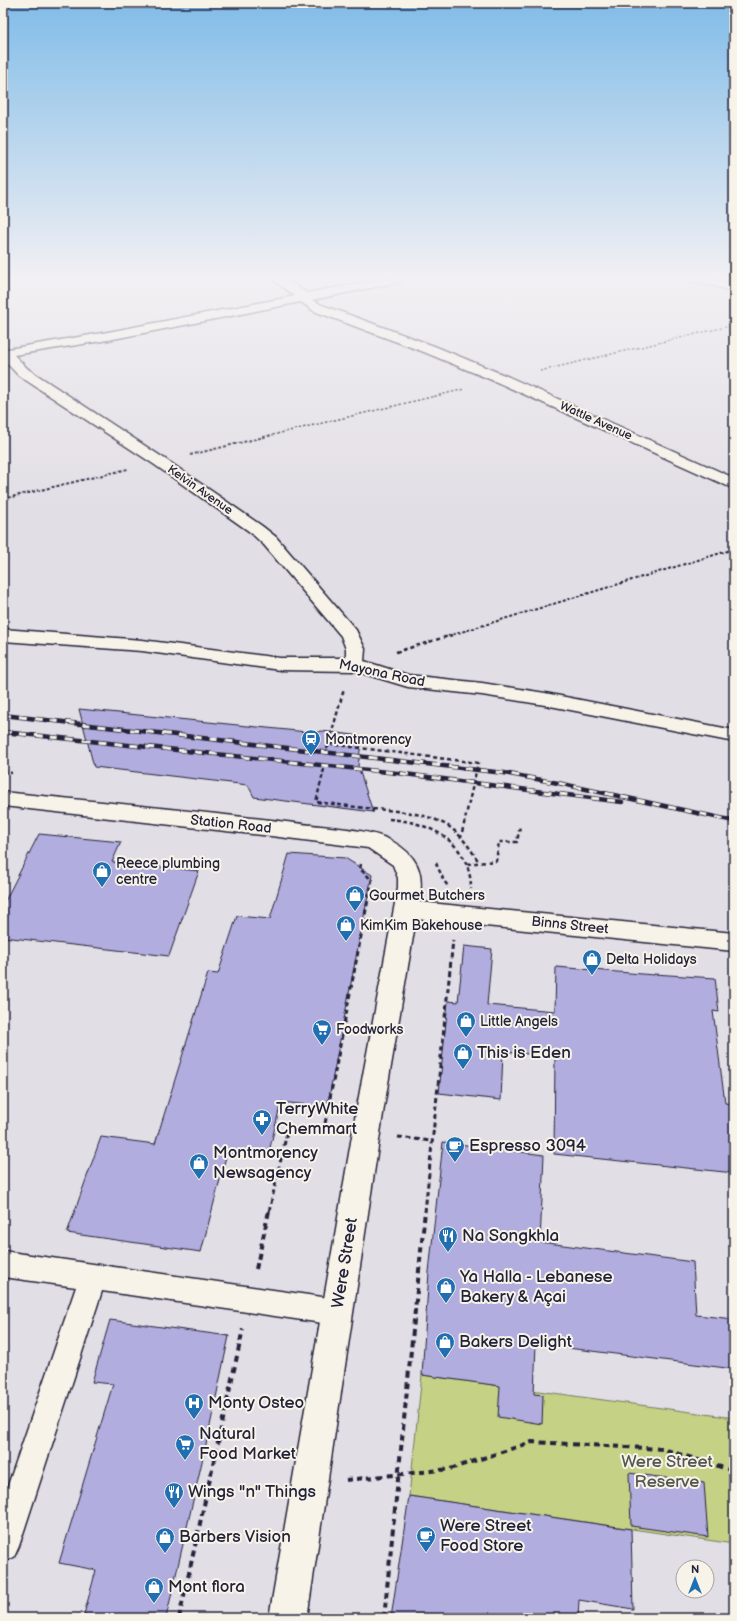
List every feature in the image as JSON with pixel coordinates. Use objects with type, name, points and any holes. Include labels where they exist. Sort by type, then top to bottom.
[{"type":"street","name":"Kelvin Avenue","points":[[7,355],[23,372],[160,462],[256,529],[270,541],[349,634],[356,646],[357,655],[354,664]]},
{"type":"street","name":"Wattle Avenue","points":[[443,355],[504,380],[734,484]]},
{"type":"street","name":"Mayona Road","points":[[3,635],[71,639],[188,650],[305,666],[329,663],[354,664],[407,681],[481,689],[611,711],[734,736]]},
{"type":"street","name":"Station Road","points":[[6,804],[263,827],[372,841],[392,852],[401,859],[407,868],[410,878],[410,888],[406,909]]},
{"type":"street","name":"Binns Street","points":[[406,909],[456,904],[734,945]]},
{"type":"street","name":"Were Street","points":[[288,1618],[311,1484],[336,1312],[406,909]]},
{"type":"lane","points":[[3,1264],[336,1312]]},
{"type":"lane","points":[[3,1546],[93,1277]]},
{"type":"path","points":[[3,499],[612,355]]},
{"type":"path","points":[[354,664],[734,549]]},
{"type":"path","points":[[328,749],[339,708]]},
{"type":"path","points":[[329,744],[478,762],[461,837]]},
{"type":"path","points":[[324,769],[316,802],[409,814],[440,822],[451,828],[461,837],[479,862]]},
{"type":"path","points":[[373,809],[372,818],[378,818]]},
{"type":"path","points":[[385,819],[412,822],[432,829],[453,844],[467,864],[472,882],[470,892],[456,904]]},
{"type":"path","points":[[467,864],[496,861],[499,842],[517,842],[520,826]]},
{"type":"path","points":[[384,1618],[456,904],[443,882],[440,869],[434,859]]},
{"type":"path","points":[[180,1618],[288,1128],[324,1129]]},
{"type":"path","points":[[311,1484],[450,1469],[532,1442],[663,1450],[734,1470]]},
{"type":"green space","name":"Were Street Reserve","points":[[422,1375],[734,1418],[734,1544],[409,1496]]},
{"type":"building","points":[[79,709],[317,733],[321,731],[362,736],[358,766],[373,812],[254,797],[248,785],[94,767]]},
{"type":"building","name":"Reece plumbing centre","points":[[39,834],[121,842],[112,862],[199,871],[169,956],[3,937],[3,905]]},
{"type":"building","points":[[289,854],[345,858],[372,875],[327,1107],[281,1102],[268,1156],[227,1153],[201,1252],[67,1233],[101,1137],[155,1144],[208,973],[218,974],[237,916],[270,919]]},
{"type":"building","points":[[464,946],[492,949],[487,1005],[555,1011],[556,967],[654,975],[715,978],[719,1012],[713,1011],[725,1103],[734,1104],[734,1173],[554,1154],[555,1056],[503,1052],[501,1100],[439,1093],[448,1001],[458,1002]]},
{"type":"building","points":[[443,1142],[544,1155],[540,1242],[693,1262],[696,1315],[734,1319],[734,1369],[536,1344],[534,1394],[543,1395],[542,1424],[498,1417],[500,1386],[422,1375],[429,1272]]},
{"type":"building","points":[[110,1320],[229,1336],[207,1440],[166,1618],[83,1618],[96,1570],[59,1563],[113,1384],[92,1382]]},
{"type":"building","points":[[629,1473],[704,1483],[708,1537],[631,1526]]},
{"type":"building","points":[[409,1496],[631,1529],[633,1609],[579,1600],[578,1618],[391,1618]]},
{"type":"railway","points":[[3,715],[504,773],[558,783],[734,821]]},
{"type":"railway","points":[[3,732],[397,773],[622,802]]},
{"type":"place","name":"Montmorency","points":[[311,756]]},
{"type":"place","name":"Reece plumbing centre","points":[[102,888]]},
{"type":"place","name":"Gourmet Butchers","points":[[355,912]]},
{"type":"place","name":"KimKim Bakehouse","points":[[346,942]]},
{"type":"place","name":"Delta Holidays","points":[[592,976]]},
{"type":"place","name":"Little Angels","points":[[466,1038]]},
{"type":"place","name":"Foodworks","points":[[322,1046]]},
{"type":"place","name":"This is Eden","points":[[463,1070]]},
{"type":"place","name":"TerryWhite Chemmart","points":[[262,1136]]},
{"type":"place","name":"Espresso 3094","points":[[455,1163]]},
{"type":"place","name":"Montmorency Newsagency","points":[[199,1180]]},
{"type":"place","name":"Na Songkhla","points":[[448,1253]]},
{"type":"place","name":"Ya Halla - Lebanese Bakery & Açai","points":[[446,1304]]},
{"type":"place","name":"Bakers Delight","points":[[445,1359]]},
{"type":"place","name":"Monty Osteo","points":[[194,1420]]},
{"type":"place","name":"Natural Food Market","points":[[185,1461]]},
{"type":"place","name":"Wings \"n\" Things","points":[[174,1509]]},
{"type":"place","name":"Were Street Food Store","points":[[426,1553]]},
{"type":"place","name":"Barbers Vision","points":[[165,1554]]},
{"type":"place","name":"Mont flora","points":[[154,1604]]}]
